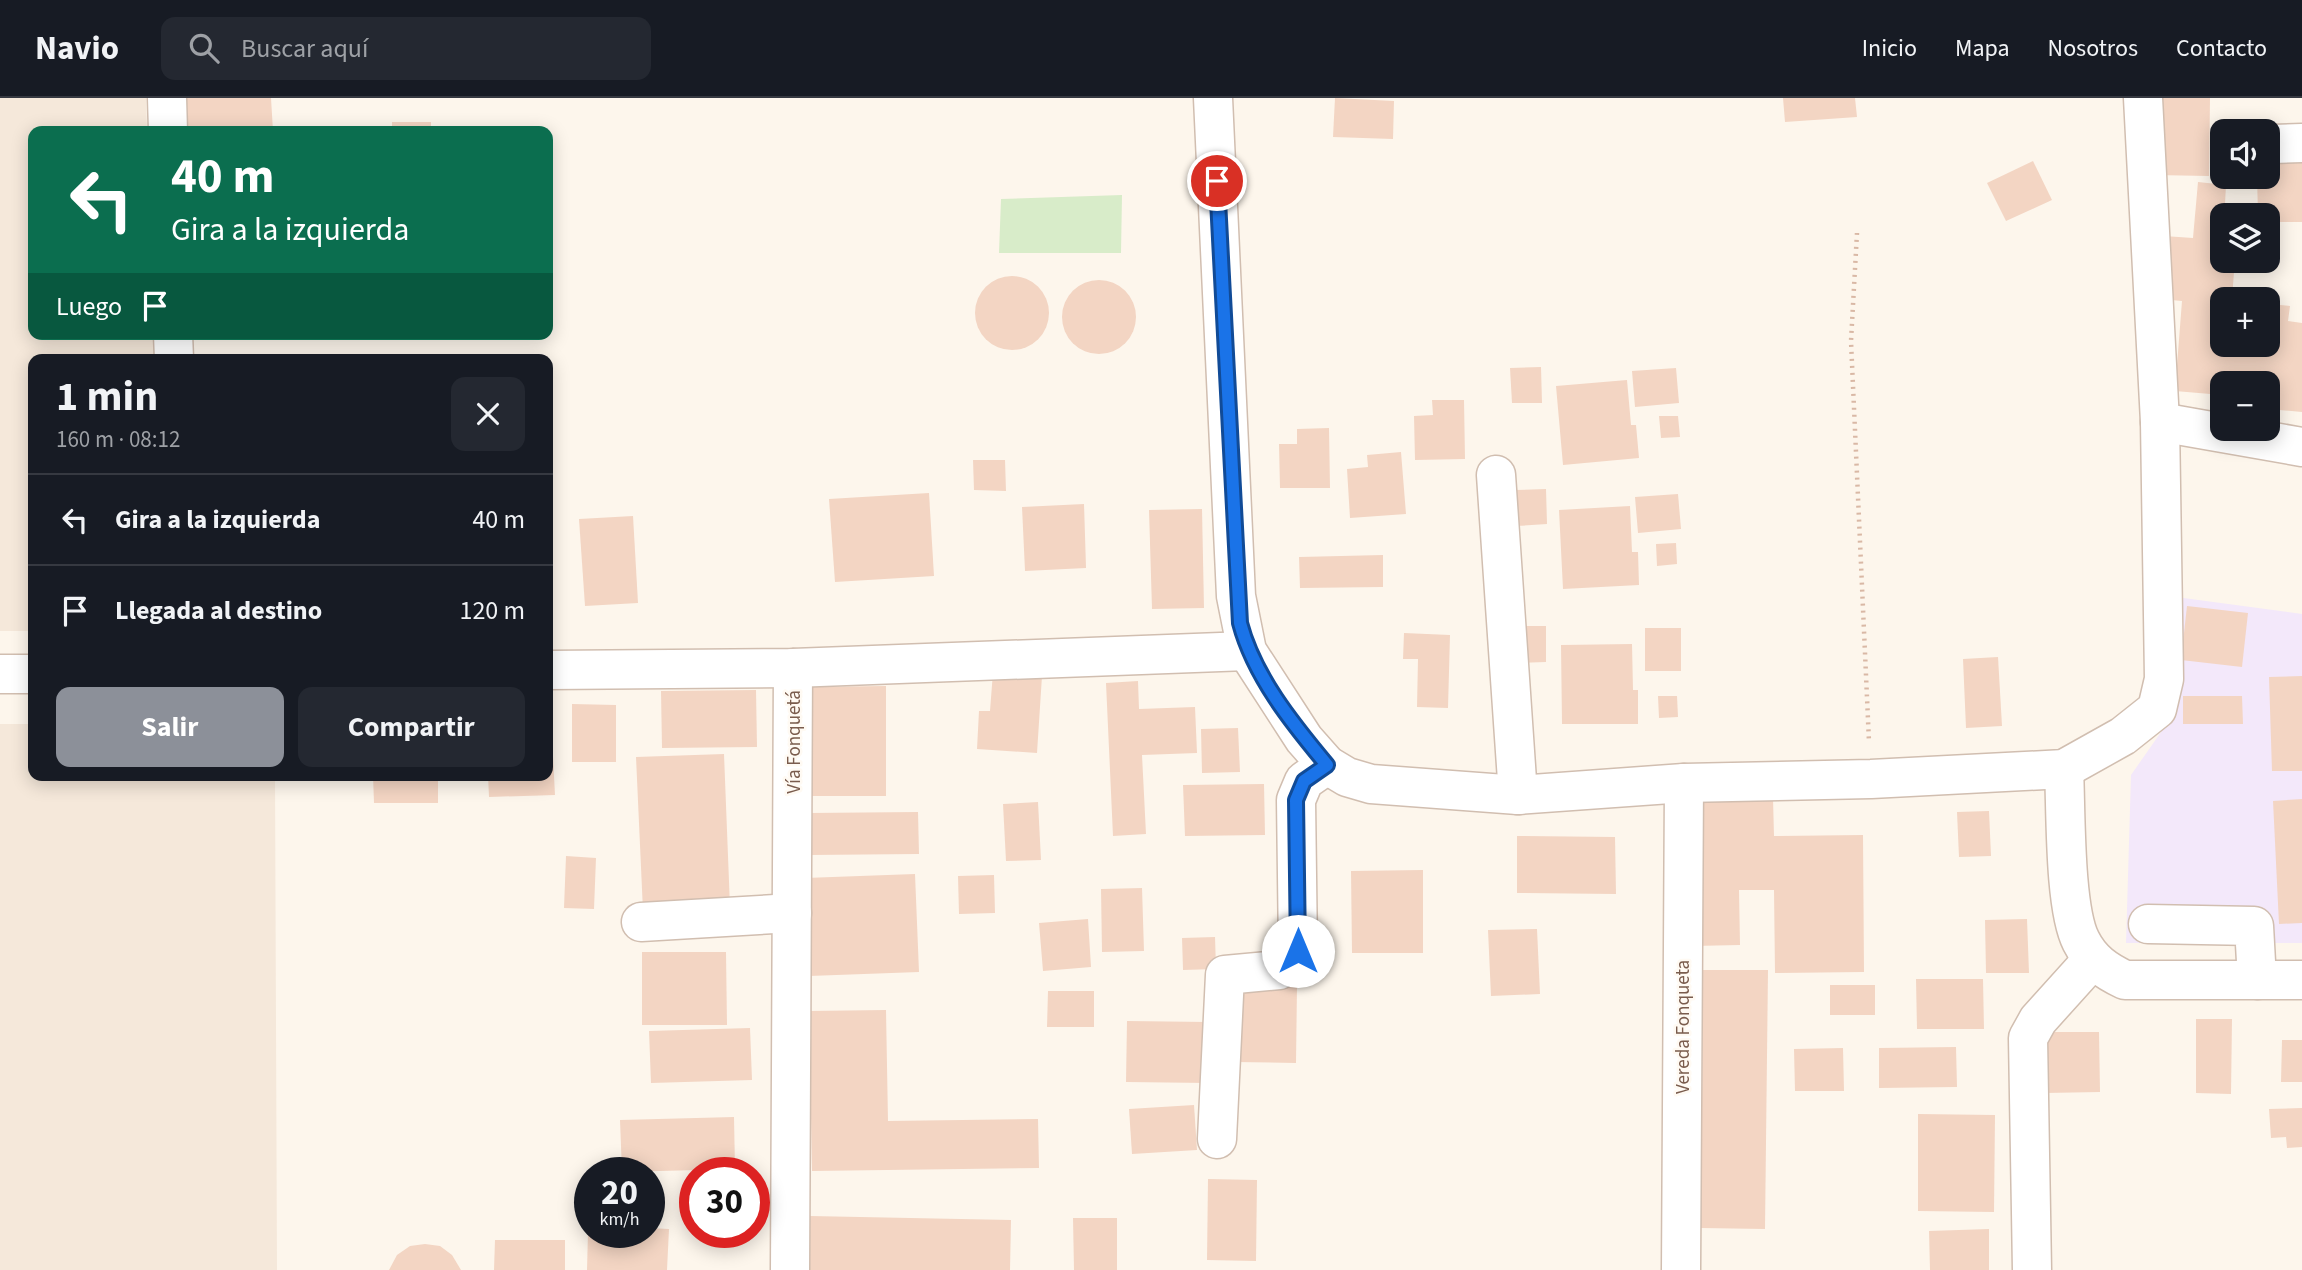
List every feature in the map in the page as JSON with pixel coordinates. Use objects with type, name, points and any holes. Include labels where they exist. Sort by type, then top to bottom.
[{"type":"street","points":[[167,98],[167,126]]},
{"type":"street","points":[[1213,98],[1236,596],[1247,651],[1284,710],[1327,765],[1347,777],[1371,783],[1518,795],[1684,783],[2064,769],[2123,736],[2157,709],[2164,679],[2160,422],[2143,98]]},
{"type":"street","points":[[2160,422],[2302,447]]},
{"type":"street","points":[[1496,475],[1518,795]]},
{"type":"street","name":"Vía Fonquetá","points":[[790,1270],[793,668],[1247,651]]},
{"type":"street","points":[[553,670],[793,668]]},
{"type":"street","points":[[0,674],[28,674]]},
{"type":"street","points":[[1217,1139],[1225,975],[1279,970],[1298,951],[1296,800],[1304,781],[1327,765]]},
{"type":"street","points":[[2064,769],[2069,873],[2080,939],[2093,959],[2107,972],[2125,979],[2302,980]]},
{"type":"street","name":"Vereda Fonqueta","points":[[1681,1270],[1684,783]]},
{"type":"street","points":[[641,922],[792,913]]},
{"type":"street","points":[[2148,924],[2254,926],[2257,980]]},
{"type":"street","points":[[2032,1270],[2028,1038],[2038,1020],[2093,959]]},
{"type":"path","points":[[1857,233],[1851,341],[1869,754]]},
{"type":"shaded area","points":[[0,98],[146,98],[147,126],[28,126],[28,340],[155,340],[156,354],[28,354],[28,631],[0,631]]},
{"type":"shaded area","points":[[2176,597],[2302,614],[2302,943],[2126,943],[2131,775],[2173,715]]},
{"type":"shaded area","points":[[0,724],[28,724],[28,781],[275,781],[277,1270],[0,1270]]},
{"type":"green space","points":[[1122,195],[1121,253],[999,253],[1001,199]]},
{"type":"building","points":[[184,98],[271,98],[273,126],[186,126]]},
{"type":"building","points":[[1335,98],[1394,101],[1393,139],[1333,137]]},
{"type":"building","points":[[1783,98],[1855,98],[1857,117],[1785,122]]},
{"type":"building","points":[[2155,98],[2210,98],[2209,176],[2154,175]]},
{"type":"building","points":[[392,122],[431,122],[431,126],[392,126]]},
{"type":"building","points":[[2280,150],[2302,150],[2302,222],[2280,222],[2280,203],[2258,203],[2257,189],[2280,189]]},
{"type":"building","points":[[2033,161],[2052,200],[2006,221],[1987,183]]},
{"type":"building","points":[[2198,182],[2210,183],[2210,189],[2226,189],[2225,203],[2210,203],[2210,273],[2234,273],[2233,287],[2210,287],[2210,357],[2280,357],[2280,305],[2290,306],[2288,321],[2302,323],[2302,412],[2280,410],[2280,371],[2210,371],[2210,394],[2175,391],[2182,301],[2160,299],[2164,236],[2193,238]]},
{"type":"building","points":[[1012,276],[1026,279],[1038,287],[1046,299],[1049,313],[1046,327],[1038,339],[1026,347],[1012,350],[998,347],[986,339],[978,327],[975,313],[978,299],[986,287],[998,279]]},
{"type":"building","points":[[1099,280],[1113,283],[1125,291],[1133,303],[1136,317],[1133,331],[1125,343],[1113,351],[1099,354],[1085,351],[1073,343],[1065,331],[1062,317],[1065,303],[1073,291],[1085,283]]},
{"type":"building","points":[[1541,367],[1542,403],[1512,403],[1510,368]]},
{"type":"building","points":[[1676,368],[1679,403],[1635,407],[1632,371]]},
{"type":"building","points":[[1627,380],[1631,425],[1636,425],[1639,458],[1563,465],[1556,386]]},
{"type":"building","points":[[1432,400],[1464,400],[1465,459],[1415,460],[1414,416],[1433,415]]},
{"type":"building","points":[[1659,416],[1678,416],[1680,437],[1661,438]]},
{"type":"building","points":[[1329,428],[1330,488],[1280,488],[1279,444],[1297,444],[1297,429]]},
{"type":"building","points":[[1401,452],[1406,514],[1350,518],[1347,469],[1368,467],[1367,455]]},
{"type":"building","points":[[973,460],[1005,460],[1006,491],[974,490]]},
{"type":"building","points":[[1546,489],[1547,524],[1517,526],[1516,490]]},
{"type":"building","points":[[929,493],[934,576],[835,582],[829,499]]},
{"type":"building","points":[[1678,494],[1681,529],[1638,533],[1635,497]]},
{"type":"building","points":[[1084,504],[1086,568],[1025,571],[1022,507]]},
{"type":"building","points":[[1630,506],[1632,552],[1638,552],[1639,585],[1563,589],[1559,510]]},
{"type":"building","points":[[1202,509],[1204,608],[1152,609],[1149,510]]},
{"type":"building","points":[[633,516],[638,603],[585,606],[579,519]]},
{"type":"building","points":[[1676,543],[1677,564],[1657,566],[1656,544]]},
{"type":"building","points":[[1383,555],[1383,587],[1300,588],[1299,557]]},
{"type":"building","points":[[2187,606],[2248,613],[2242,667],[2181,660]]},
{"type":"building","points":[[1515,626],[1546,626],[1546,662],[1516,663]]},
{"type":"building","points":[[1645,628],[1681,628],[1681,671],[1645,671]]},
{"type":"building","points":[[1404,633],[1450,635],[1448,708],[1417,707],[1418,659],[1403,659]]},
{"type":"building","points":[[1632,644],[1633,690],[1638,690],[1638,724],[1562,724],[1561,645]]},
{"type":"building","points":[[1998,657],[2002,726],[1966,728],[1963,659]]},
{"type":"building","points":[[993,672],[1042,676],[1037,753],[977,749],[979,711],[990,711]]},
{"type":"building","points":[[2302,676],[2302,771],[2272,771],[2269,677]]},
{"type":"building","points":[[1138,681],[1139,709],[1195,707],[1197,753],[1142,755],[1146,834],[1113,836],[1106,683]]},
{"type":"building","points":[[886,686],[886,796],[806,796],[806,687]]},
{"type":"building","points":[[756,690],[757,747],[662,748],[661,691]]},
{"type":"building","points":[[1658,696],[1677,696],[1678,717],[1659,718]]},
{"type":"building","points":[[2183,696],[2242,696],[2243,724],[2183,724]]},
{"type":"building","points":[[572,704],[616,705],[616,762],[572,762]]},
{"type":"building","points":[[1238,728],[1240,772],[1202,773],[1201,729]]},
{"type":"building","points":[[724,754],[730,907],[643,911],[636,757]]},
{"type":"building","points":[[553,756],[555,795],[489,797],[488,781],[553,781]]},
{"type":"building","points":[[373,781],[438,781],[438,803],[374,803]]},
{"type":"building","points":[[1264,784],[1265,835],[1185,836],[1183,785]]},
{"type":"building","points":[[1692,798],[1773,798],[1774,836],[1863,835],[1864,972],[1775,973],[1774,890],[1739,890],[1740,945],[1693,946]]},
{"type":"building","points":[[2302,799],[2302,923],[2279,924],[2273,801]]},
{"type":"building","points":[[1038,802],[1041,860],[1006,861],[1003,804]]},
{"type":"building","points":[[1989,811],[1991,856],[1959,857],[1957,812]]},
{"type":"building","points":[[918,812],[919,854],[809,855],[808,813]]},
{"type":"building","points":[[1517,836],[1615,837],[1616,894],[1517,893]]},
{"type":"building","points":[[566,856],[596,858],[594,909],[564,908]]},
{"type":"building","points":[[1423,870],[1423,953],[1352,953],[1351,871]]},
{"type":"building","points":[[915,874],[919,972],[809,976],[805,878]]},
{"type":"building","points":[[994,875],[995,913],[959,914],[958,876]]},
{"type":"building","points":[[1142,888],[1144,951],[1102,952],[1101,889]]},
{"type":"building","points":[[1088,919],[1091,967],[1043,971],[1039,923]]},
{"type":"building","points":[[2027,919],[2029,973],[1986,973],[1985,920]]},
{"type":"building","points":[[1537,929],[1540,994],[1491,996],[1488,930]]},
{"type":"building","points":[[1215,937],[1216,969],[1183,970],[1182,938]]},
{"type":"building","points":[[642,952],[726,952],[727,1025],[642,1025]]},
{"type":"building","points":[[1703,970],[1768,970],[1765,1229],[1701,1228]]},
{"type":"building","points":[[1916,979],[1983,979],[1984,1029],[1917,1029]]},
{"type":"building","points":[[1830,985],[1875,985],[1875,1015],[1830,1015]]},
{"type":"building","points":[[1235,986],[1297,987],[1296,1063],[1234,1062]]},
{"type":"building","points":[[1048,991],[1094,991],[1094,1027],[1047,1027]]},
{"type":"building","points":[[886,1010],[888,1121],[1038,1119],[1039,1168],[812,1171],[809,1011]]},
{"type":"building","points":[[2196,1019],[2232,1019],[2231,1094],[2196,1093]]},
{"type":"building","points":[[1127,1021],[1208,1022],[1208,1083],[1126,1082]]},
{"type":"building","points":[[750,1028],[752,1080],[651,1083],[649,1031]]},
{"type":"building","points":[[2044,1032],[2099,1032],[2100,1092],[2045,1093]]},
{"type":"building","points":[[2282,1040],[2302,1040],[2302,1082],[2281,1082]]},
{"type":"building","points":[[1956,1047],[1957,1087],[1879,1088],[1879,1048]]},
{"type":"building","points":[[1843,1048],[1844,1091],[1795,1091],[1794,1049]]},
{"type":"building","points":[[1194,1105],[1197,1150],[1132,1154],[1129,1109]]},
{"type":"building","points":[[2302,1108],[2302,1147],[2287,1148],[2286,1137],[2271,1138],[2269,1109]]},
{"type":"building","points":[[1918,1114],[1995,1115],[1994,1212],[1918,1211]]},
{"type":"building","points":[[734,1117],[735,1157],[679,1157],[679,1170],[665,1171],[665,1157],[621,1157],[620,1120]]},
{"type":"building","points":[[1208,1179],[1257,1180],[1256,1261],[1207,1260]]},
{"type":"building","points":[[810,1216],[1011,1220],[1010,1270],[809,1270]]},
{"type":"building","points":[[1073,1218],[1117,1218],[1117,1270],[1074,1270]]},
{"type":"building","points":[[665,1229],[669,1229],[667,1270],[587,1270],[588,1248],[665,1248]]},
{"type":"building","points":[[1989,1229],[1989,1270],[1930,1270],[1929,1231]]},
{"type":"building","points":[[495,1240],[565,1240],[565,1270],[494,1270]]},
{"type":"building","points":[[410,1246],[440,1246],[452,1255],[461,1270],[389,1270],[397,1255]]},
{"type":"route","points":[[1217,181],[1236,596],[1240,623],[1247,651],[1284,710],[1327,765],[1304,781],[1296,800],[1298,951]]}]
